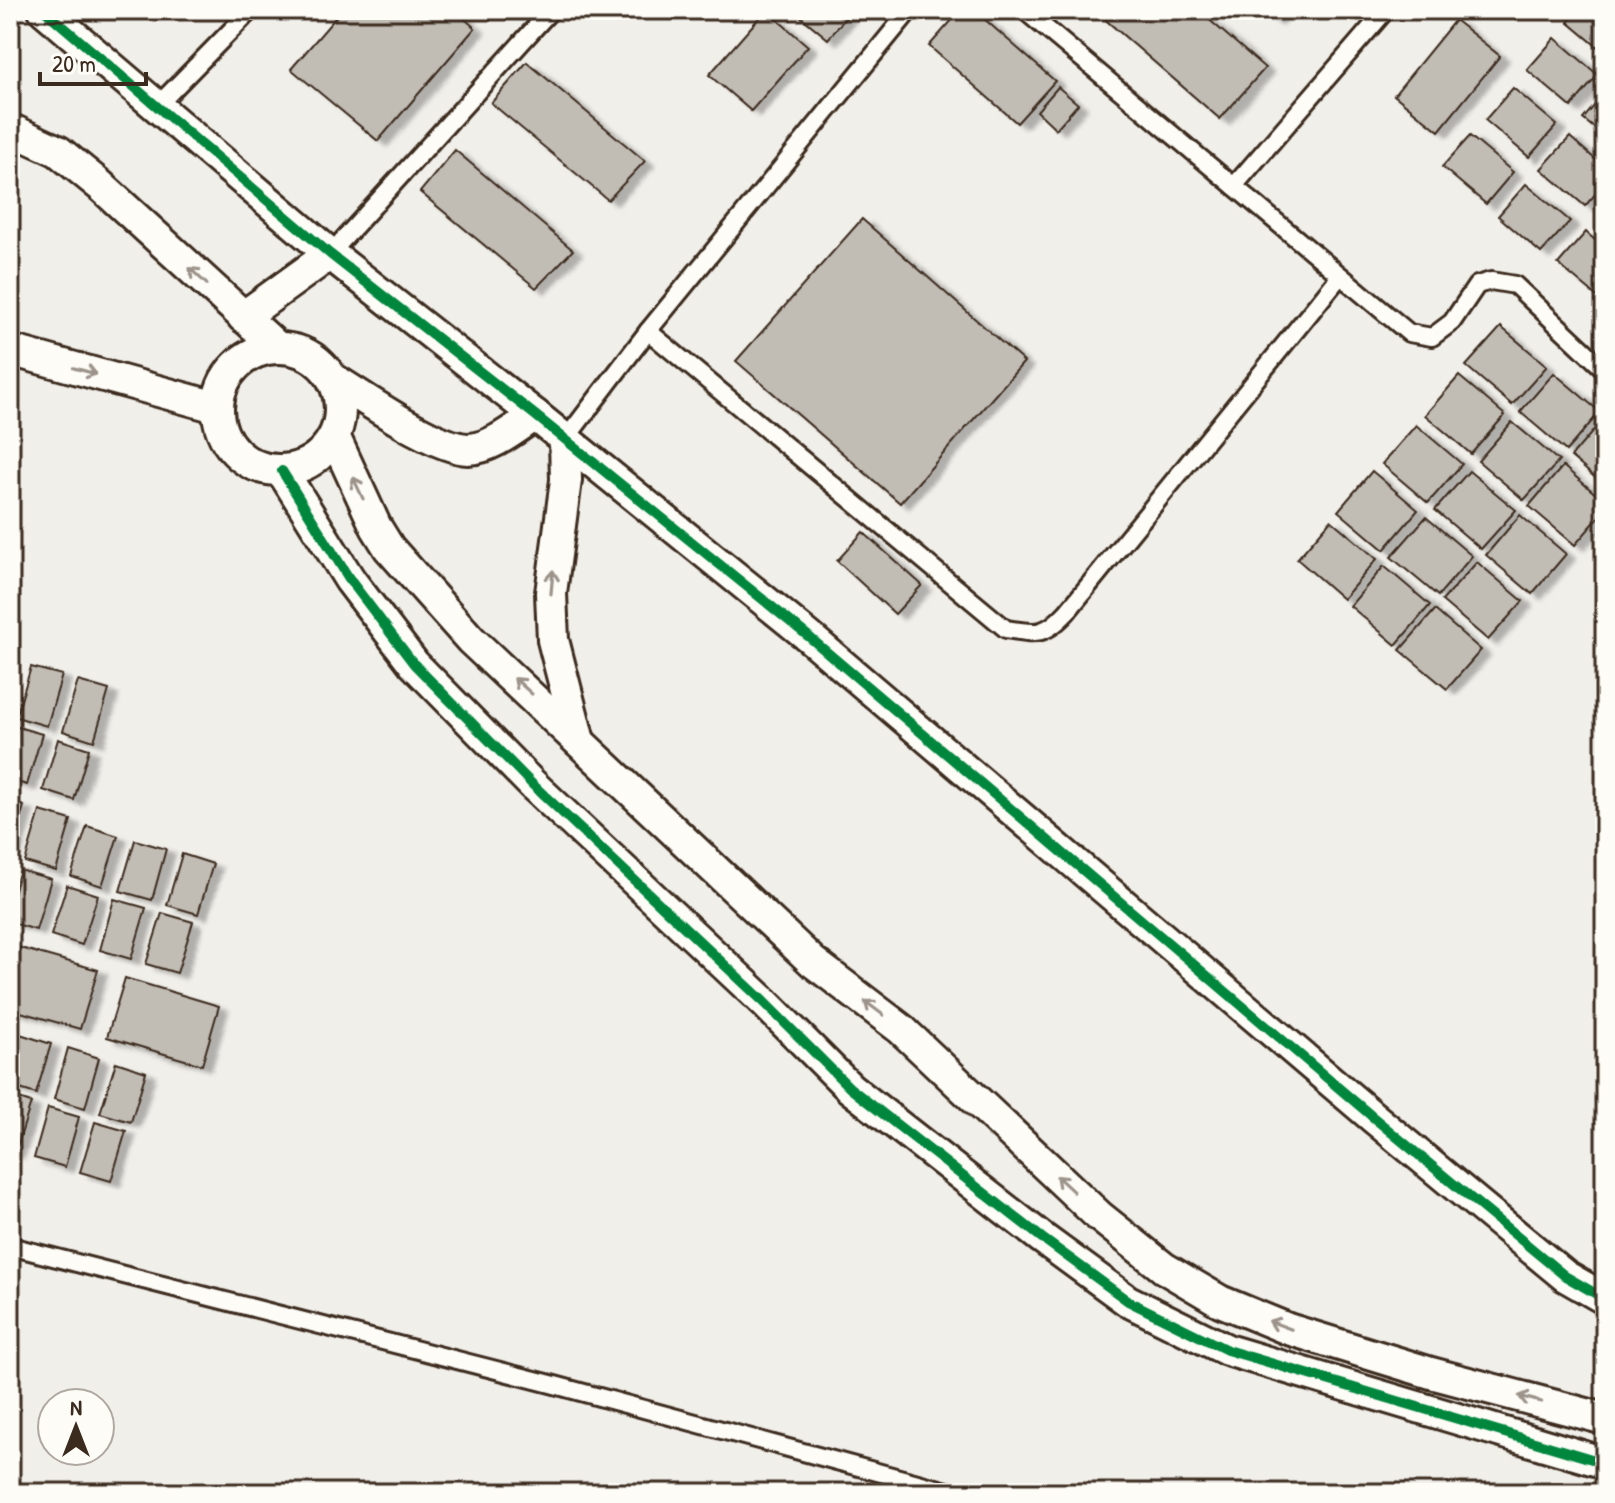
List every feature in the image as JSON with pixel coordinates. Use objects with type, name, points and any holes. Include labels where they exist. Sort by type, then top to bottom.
[{"type":"street","points":[[44,10],[330,254],[808,636],[1397,1138],[1565,1276],[1605,1299]]},
{"type":"street","points":[[10,129],[58,151],[101,186],[277,347]]},
{"type":"street","points":[[243,317],[330,254]]},
{"type":"street","points":[[335,380],[342,410],[335,438],[313,462],[282,471],[248,464],[224,440],[216,407],[225,377],[247,355],[277,347],[311,355],[335,380],[439,442],[470,449],[494,441],[535,415]]},
{"type":"street","points":[[10,350],[216,407]]},
{"type":"street","points":[[335,438],[376,527],[389,548],[471,640],[813,962],[901,1029],[1099,1216],[1164,1268],[1220,1301],[1288,1329],[1431,1373],[1605,1419]]},
{"type":"street","points":[[565,440],[566,480],[551,593],[553,640],[579,741]]},
{"type":"street","points":[[282,471],[350,580],[414,664],[532,784],[763,1001],[850,1088],[1042,1238],[1128,1301],[1227,1350],[1605,1463]]},
{"type":"lane","points":[[157,106],[251,10]]},
{"type":"lane","points":[[330,254],[551,10]]},
{"type":"lane","points":[[565,440],[648,331],[910,10]]},
{"type":"lane","points":[[1024,10],[1409,333],[1432,337],[1452,322],[1477,285],[1491,281],[1515,285],[1605,370]]},
{"type":"lane","points":[[1234,186],[1386,10]]},
{"type":"lane","points":[[648,331],[1006,629],[1032,633],[1052,629],[1067,612],[1340,276]]},
{"type":"lane","points":[[10,1246],[551,1384],[955,1493]]},
{"type":"building","points":[[342,10],[455,10],[475,28],[378,141],[291,69]]},
{"type":"building","points":[[766,10],[808,46],[751,111],[709,75]]},
{"type":"building","points":[[793,10],[852,10],[828,39]]},
{"type":"building","points":[[961,10],[974,10],[1055,81],[1017,123],[929,46]]},
{"type":"building","points":[[1104,10],[1198,10],[1265,68],[1220,119],[1100,15]]},
{"type":"building","points":[[1261,10],[1282,10],[1273,20]]},
{"type":"building","points":[[1578,10],[1605,10],[1605,53],[1568,22]]},
{"type":"building","points":[[1455,20],[1500,56],[1439,131],[1394,95]]},
{"type":"building","points":[[1555,38],[1598,75],[1571,107],[1527,70]]},
{"type":"building","points":[[527,62],[645,161],[608,200],[491,103]]},
{"type":"building","points":[[1058,87],[1078,104],[1056,129],[1037,111]]},
{"type":"building","points":[[1513,88],[1557,125],[1529,157],[1485,120]]},
{"type":"building","points":[[1605,93],[1605,137],[1583,119]]},
{"type":"building","points":[[1470,136],[1513,172],[1486,204],[1442,167]]},
{"type":"building","points":[[1570,137],[1605,168],[1605,183],[1585,206],[1541,169]]},
{"type":"building","points":[[455,150],[573,250],[536,288],[420,192]]},
{"type":"building","points":[[1526,184],[1570,221],[1541,253],[1498,216]]},
{"type":"building","points":[[862,219],[1024,362],[900,503],[736,361]]},
{"type":"building","points":[[1586,232],[1605,249],[1605,297],[1602,301],[1558,264]]},
{"type":"building","points":[[1501,327],[1547,366],[1512,405],[1466,366]]},
{"type":"building","points":[[1554,373],[1600,412],[1566,451],[1520,412]]},
{"type":"building","points":[[1459,376],[1505,415],[1471,454],[1425,415]]},
{"type":"building","points":[[1605,417],[1605,486],[1571,457]]},
{"type":"building","points":[[1512,422],[1559,461],[1524,500],[1478,461]]},
{"type":"building","points":[[1416,425],[1462,464],[1428,503],[1382,464]]},
{"type":"building","points":[[1563,466],[1605,502],[1605,510],[1575,545],[1529,506]]},
{"type":"building","points":[[1372,471],[1418,510],[1384,550],[1338,511]]},
{"type":"building","points":[[1469,471],[1516,510],[1481,549],[1435,510]]},
{"type":"building","points":[[1520,515],[1566,554],[1532,594],[1486,555]]},
{"type":"building","points":[[1426,517],[1472,556],[1438,596],[1391,557]]},
{"type":"building","points":[[1331,520],[1377,559],[1343,599],[1297,559]]},
{"type":"building","points":[[863,532],[922,585],[895,614],[837,561]]},
{"type":"building","points":[[1477,562],[1523,601],[1488,640],[1442,601]]},
{"type":"building","points":[[1384,566],[1430,605],[1396,645],[1350,606]]},
{"type":"building","points":[[1435,610],[1481,650],[1447,689],[1400,650]]},
{"type":"building","points":[[31,667],[62,675],[47,726],[16,717]]},
{"type":"building","points":[[78,681],[109,690],[94,741],[63,731]]},
{"type":"building","points":[[11,725],[42,734],[27,785],[10,780]]},
{"type":"building","points":[[58,739],[89,749],[74,800],[43,790]]},
{"type":"building","points":[[10,802],[24,806],[10,855]]},
{"type":"building","points":[[40,811],[71,820],[56,871],[25,862]]},
{"type":"building","points":[[87,826],[118,836],[102,886],[71,876]]},
{"type":"building","points":[[135,840],[166,849],[152,900],[120,891]]},
{"type":"building","points":[[182,854],[213,864],[198,914],[167,905]]},
{"type":"building","points":[[20,870],[51,879],[36,930],[10,922],[10,903]]},
{"type":"building","points":[[67,885],[98,895],[82,945],[51,935]]},
{"type":"building","points":[[114,899],[146,908],[131,959],[100,950]]},
{"type":"building","points":[[162,913],[193,922],[177,973],[146,964]]},
{"type":"building","points":[[10,945],[98,970],[80,1029],[10,1009]]},
{"type":"building","points":[[125,978],[219,1006],[202,1065],[107,1037]]},
{"type":"building","points":[[20,1034],[51,1044],[36,1094],[10,1086],[10,1068]]},
{"type":"building","points":[[68,1048],[99,1058],[85,1108],[54,1099]]},
{"type":"building","points":[[116,1062],[146,1072],[131,1122],[100,1113]]},
{"type":"building","points":[[10,1096],[31,1103],[15,1153],[10,1152]]},
{"type":"building","points":[[48,1108],[79,1117],[65,1167],[34,1158]]},
{"type":"building","points":[[95,1122],[126,1131],[111,1181],[80,1172]]},
{"type":"cycle path","points":[[44,10],[330,254],[808,636],[1374,1118],[1565,1276],[1605,1299]]},
{"type":"cycle path","points":[[282,471],[350,580],[414,664],[532,784],[763,1001],[850,1088],[1042,1238],[1128,1301],[1227,1350],[1605,1463]]}]
